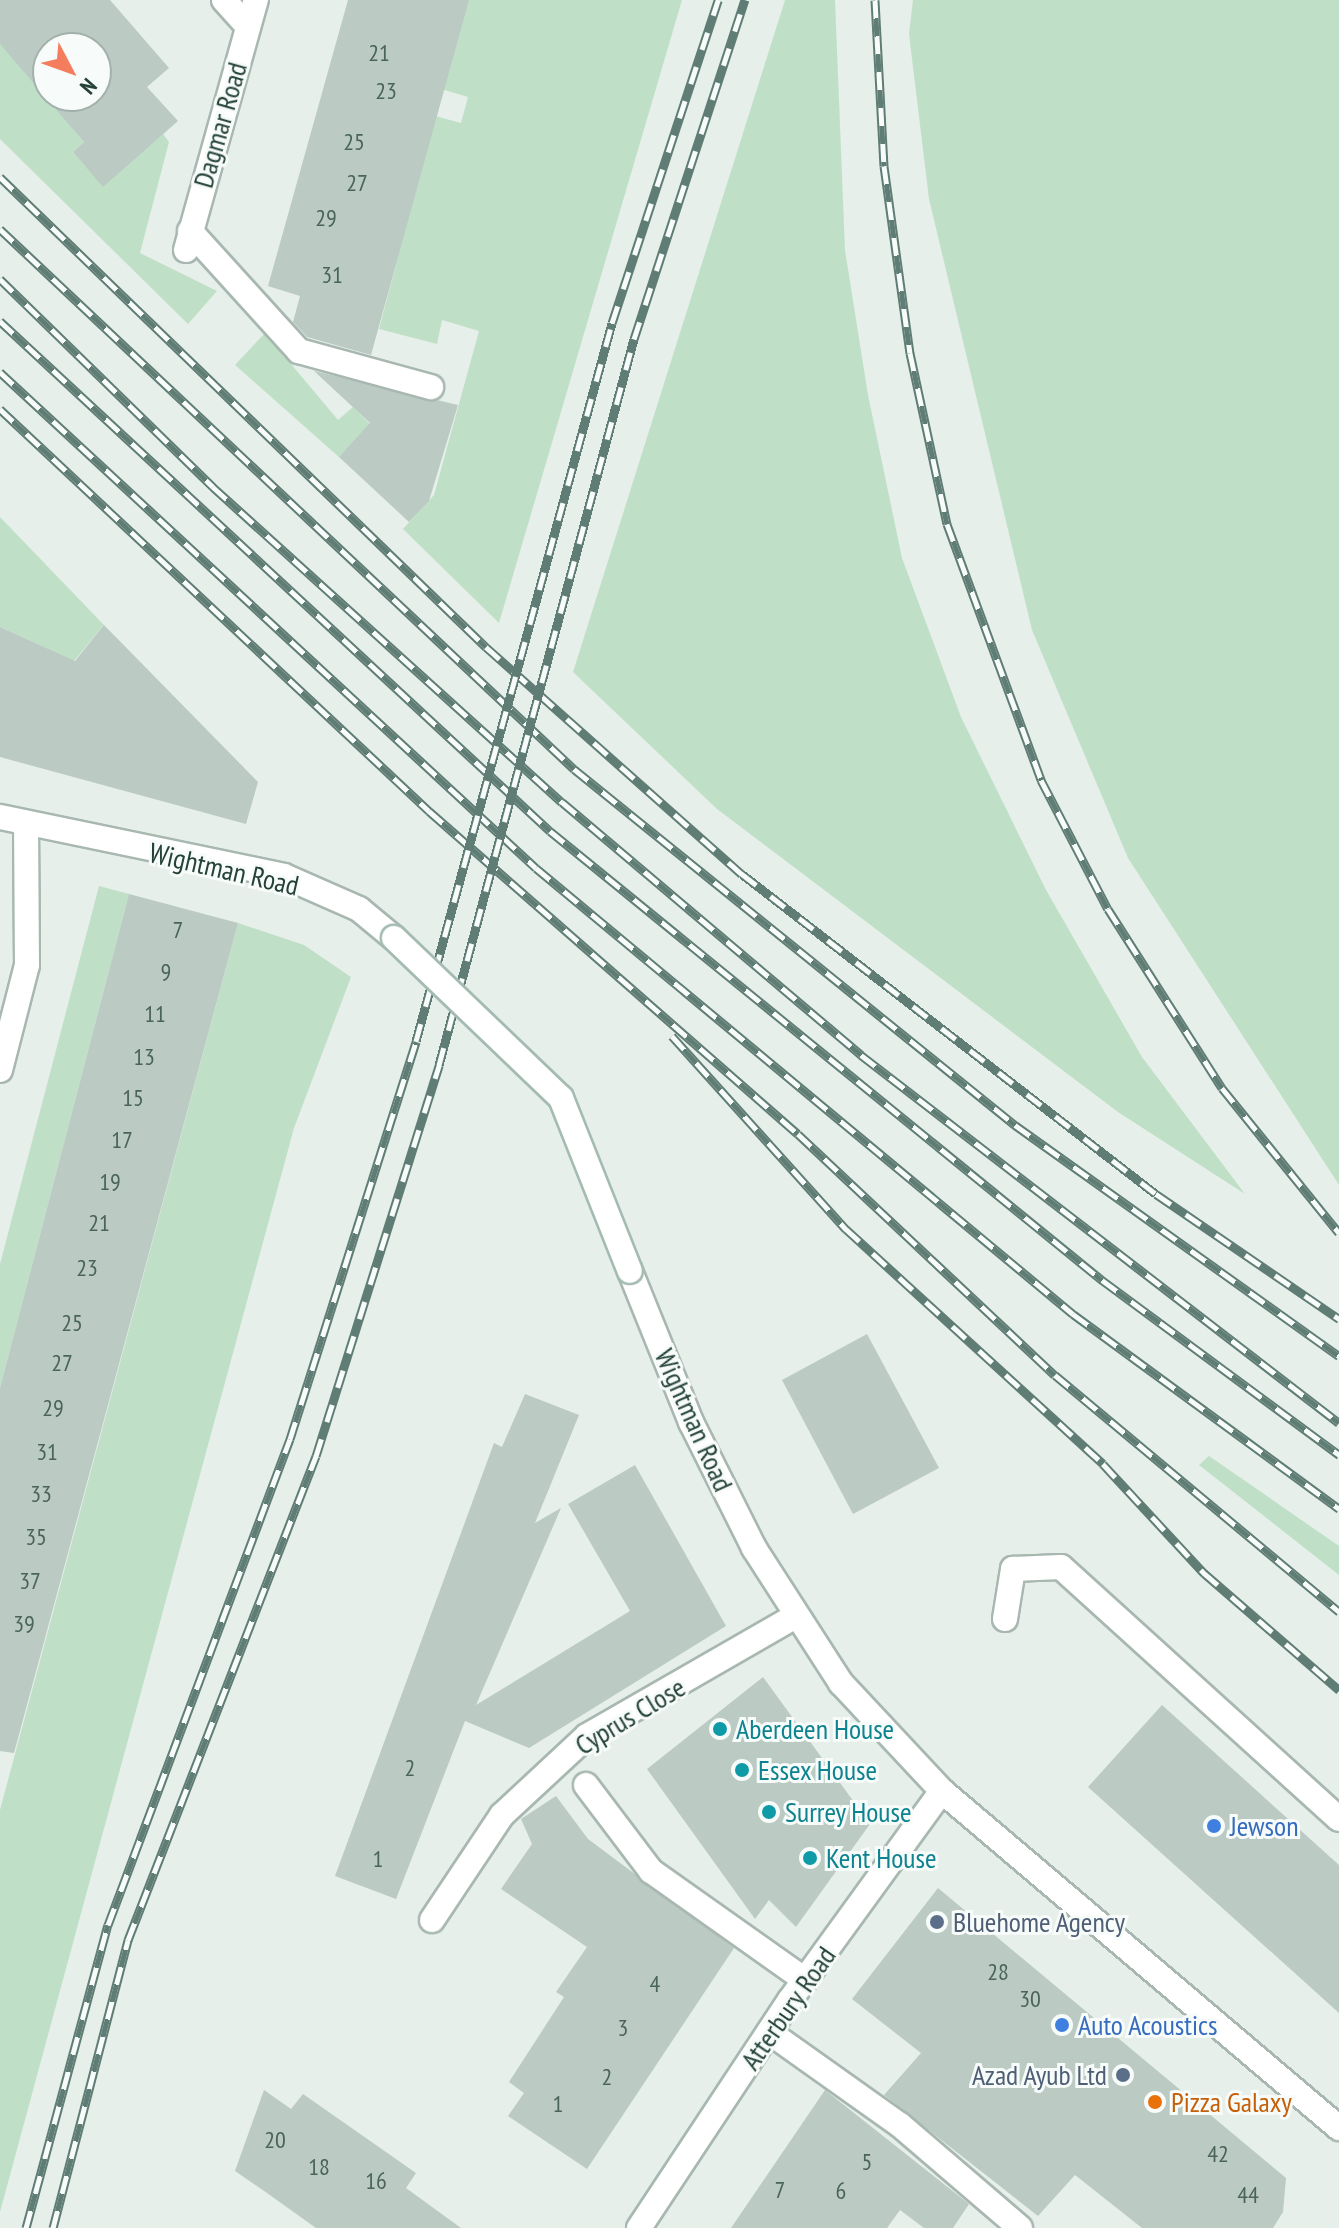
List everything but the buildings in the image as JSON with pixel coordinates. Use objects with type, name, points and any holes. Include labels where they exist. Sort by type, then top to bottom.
[{"type":"main road","points":[[224,0],[248,27]]},
{"type":"main road","name":"Dagmar Road","points":[[256,0],[188,241],[299,351],[431,387]]},
{"type":"main road","name":"Wightman Road","points":[[0,817],[26,827],[284,876],[359,909],[535,1070],[578,1126],[630,1271],[691,1422],[796,1616],[841,1683],[942,1791],[1339,2128]]},
{"type":"main road","points":[[0,1070],[27,965],[26,827]]},
{"type":"main road","points":[[1005,1619],[1013,1569],[1061,1567],[1339,1819]]},
{"type":"main road","name":"Cyprus Close","points":[[432,1920],[502,1815],[587,1736],[796,1616]]},
{"type":"main road","points":[[586,1785],[651,1871],[805,1980]]},
{"type":"main road","name":"Atterbury Road","points":[[639,2228],[805,1980],[942,1791]]},
{"type":"main road","points":[[769,2032],[900,2125],[1020,2228]]},
{"type":"green space","points":[[469,0],[682,0],[499,623],[403,529],[434,495],[479,331],[442,320],[437,344],[379,329],[396,265],[383,261],[394,105],[461,123],[468,97],[431,86]]},
{"type":"green space","points":[[785,0],[835,0],[845,250],[868,395],[902,558],[961,717],[1046,890],[1142,1057],[1245,1194],[1118,1112],[717,809],[573,672]]},
{"type":"green space","points":[[913,0],[1339,0],[1339,1185],[1128,858],[1032,630],[929,199],[909,34]]},
{"type":"green space","points":[[0,6],[32,66],[32,112],[61,112],[84,142],[73,152],[103,186],[163,134],[169,142],[140,253],[217,291],[188,324],[0,139]]},
{"type":"green space","points":[[265,333],[338,420],[353,407],[371,425],[339,457],[235,365]]},
{"type":"green space","points":[[0,517],[104,625],[68,668],[32,684],[48,649],[0,627]]},
{"type":"green space","points":[[99,886],[129,894],[0,1388],[0,1264]]},
{"type":"green space","points":[[238,923],[304,945],[351,977],[294,1128],[0,2212],[0,1810]]},
{"type":"green space","points":[[1209,1456],[1339,1546],[1339,1575],[1199,1465]]},
{"type":"railway","points":[[26,2228],[108,1925],[290,1439],[416,1041],[612,323],[718,0]]},
{"type":"railway","points":[[53,2228],[128,1940],[316,1456],[439,1065],[634,339],[745,0]]},
{"type":"railway","points":[[875,0],[884,166],[910,353],[947,524],[1041,780],[1108,909],[1222,1088],[1339,1233]]},
{"type":"railway","points":[[0,177],[486,647],[742,874],[1156,1194],[1339,1319]]},
{"type":"railway","points":[[0,229],[574,769],[1015,1125],[1339,1356]]},
{"type":"railway","points":[[0,279],[213,487],[562,802],[861,1055],[1339,1423]]},
{"type":"railway","points":[[0,321],[550,831],[1102,1280],[1339,1455]]},
{"type":"railway","points":[[0,372],[536,868],[1073,1314],[1339,1509]]},
{"type":"railway","points":[[0,409],[429,811],[798,1134],[1055,1375],[1339,1612]]},
{"type":"railway","points":[[672,1036],[846,1229],[1103,1464],[1204,1573],[1339,1690]]},
{"type":"place","name":"Aberdeen House","points":[[720,1729]]},
{"type":"place","name":"Essex House","points":[[742,1770]]},
{"type":"place","name":"Surrey House","points":[[769,1812]]},
{"type":"place","name":"Jewson","points":[[1214,1826]]},
{"type":"place","name":"Kent House","points":[[810,1858]]},
{"type":"place","name":"Bluehome Agency","points":[[937,1922]]},
{"type":"place","name":"Auto Acoustics","points":[[1062,2025]]},
{"type":"place","name":"Azad Ayub Ltd","points":[[1123,2075]]},
{"type":"place","name":"Pizza Galaxy","points":[[1155,2102]]}]
